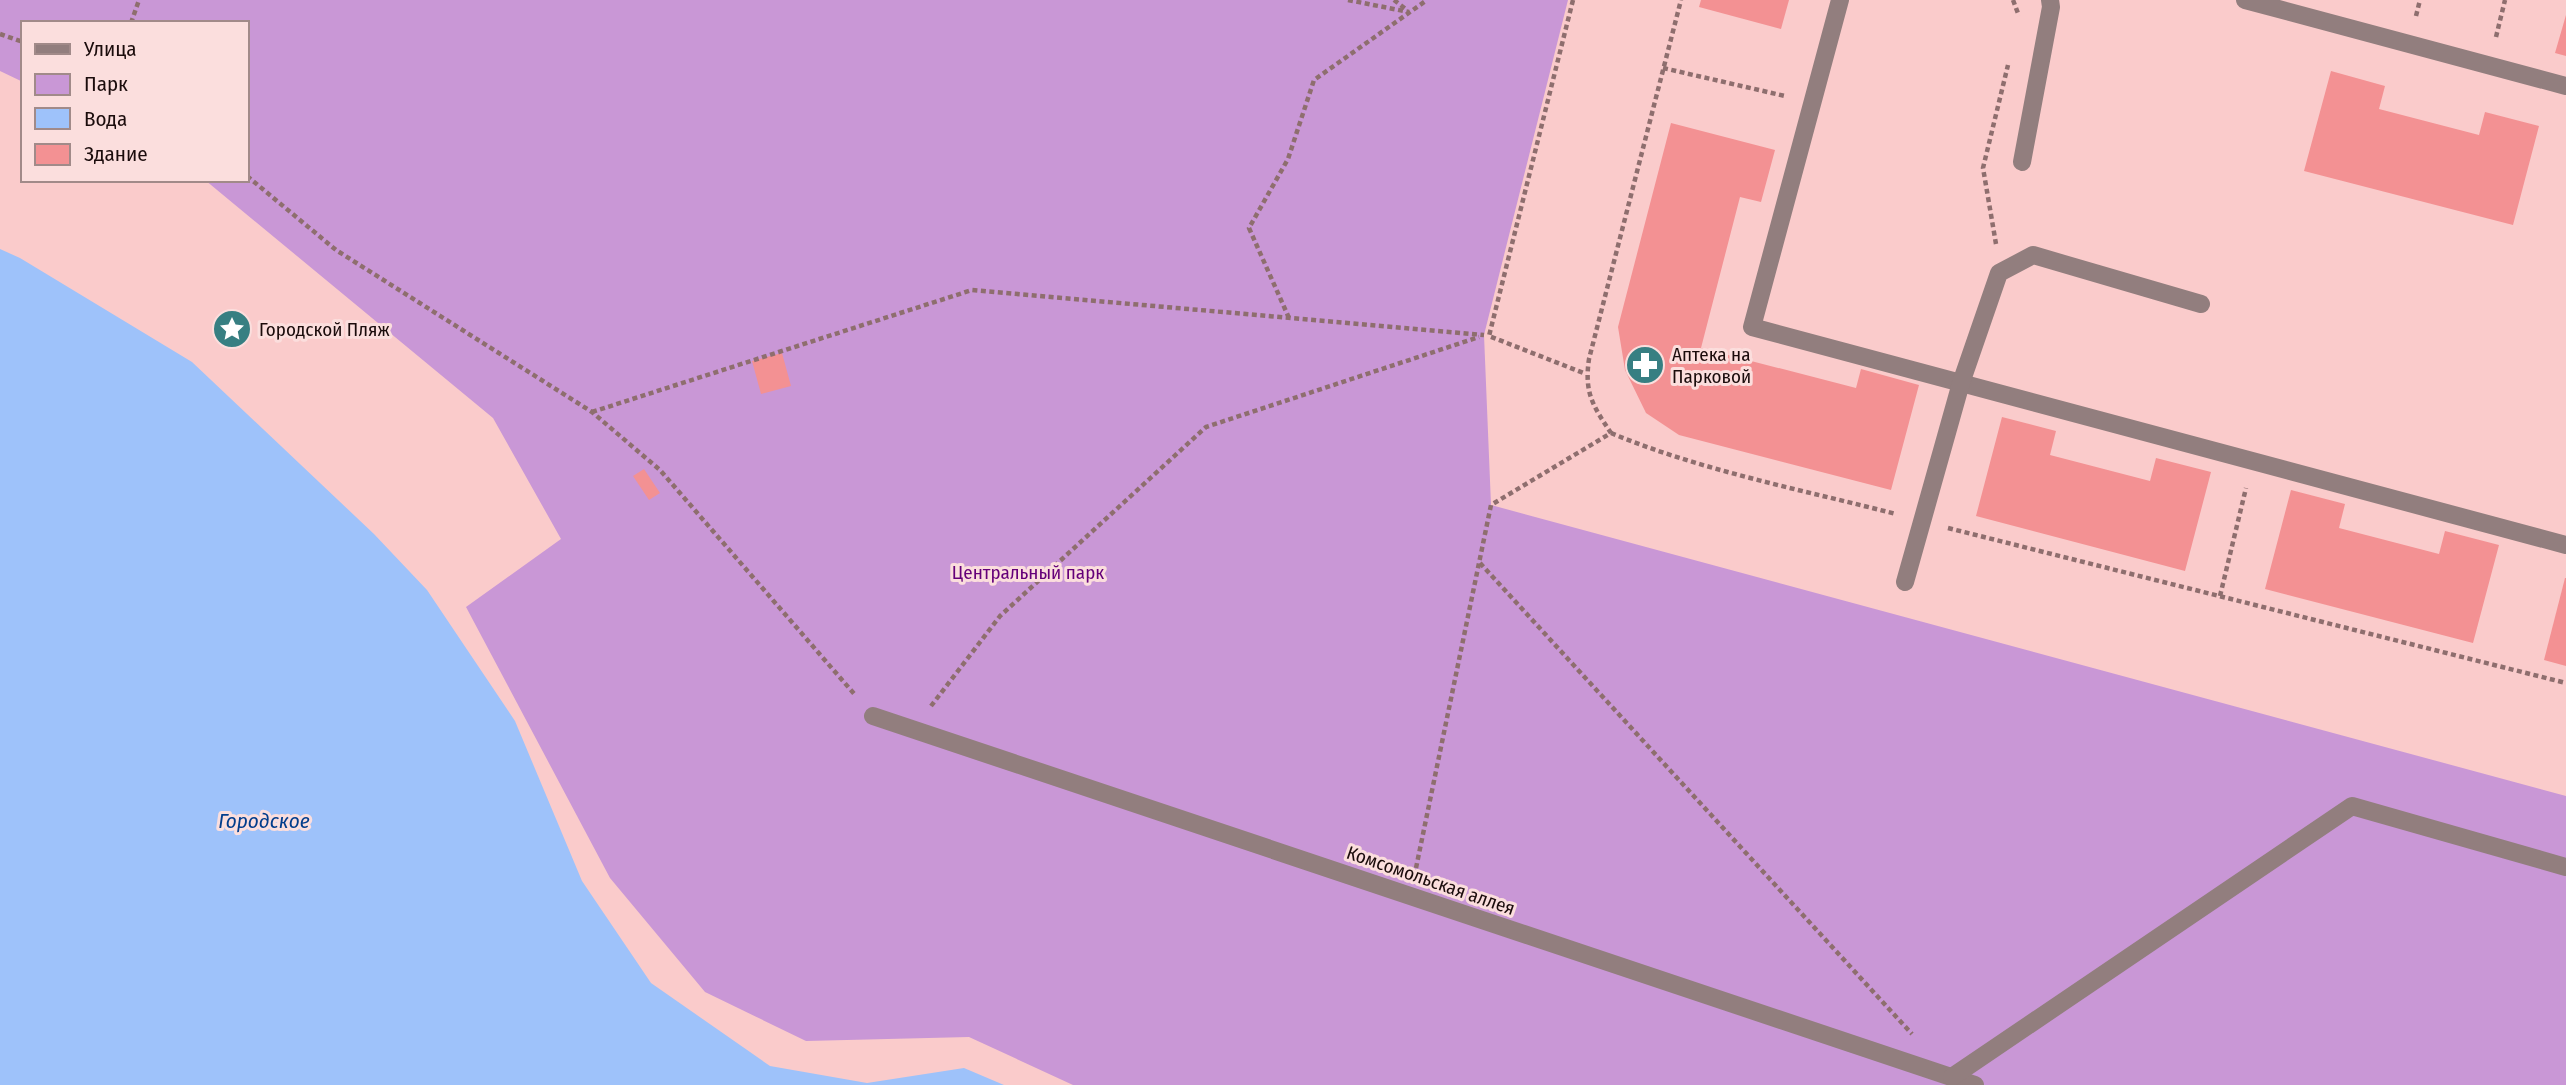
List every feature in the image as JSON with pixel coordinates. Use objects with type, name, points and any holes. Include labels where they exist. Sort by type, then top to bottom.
[{"type":"street","points":[[1840,0],[1752,327],[2566,545]]},
{"type":"street","points":[[2022,162],[2051,7],[2050,0]]},
{"type":"street","points":[[2245,0],[2566,86]]},
{"type":"street","points":[[1905,582],[1961,383],[1999,273],[2033,255],[2201,304]]},
{"type":"street","name":"Комсомольская аллея","points":[[873,716],[1975,1085]]},
{"type":"street","points":[[1952,1077],[2352,806],[2566,867]]},
{"type":"path","points":[[132,21],[139,0]]},
{"type":"path","points":[[1348,0],[1410,12]]},
{"type":"path","points":[[1394,0],[1410,12]]},
{"type":"path","points":[[1289,318],[1249,228],[1288,159],[1314,80],[1427,0]]},
{"type":"path","points":[[1573,0],[1489,336],[1586,374]]},
{"type":"path","points":[[1681,0],[1586,374],[1586,386],[1592,405],[1611,433],[1647,448],[1922,521],[2566,683]]},
{"type":"path","points":[[2488,65],[2505,0]]},
{"type":"path","points":[[0,34],[21,41]]},
{"type":"path","points":[[1663,68],[1813,103]]},
{"type":"path","points":[[248,177],[336,250],[592,412],[660,470],[873,716]]},
{"type":"path","points":[[592,412],[972,290],[1483,335],[1206,427],[1000,616],[913,729]]},
{"type":"path","points":[[1410,895],[1491,505],[1611,433]]},
{"type":"path","points":[[2220,596],[2252,462]]},
{"type":"path","points":[[1479,562],[1914,1036]]},
{"type":"green space","name":"Центральный парк","points":[[0,0],[1568,0],[1484,335],[1491,505],[2566,796],[2566,1085],[1073,1085],[969,1037],[806,1041],[705,992],[610,878],[466,607],[561,539],[493,418],[207,182],[248,182],[248,21],[21,21],[21,81],[0,71]]},
{"type":"water","name":"Городское","points":[[0,249],[20,258],[192,362],[374,534],[427,590],[515,721],[582,881],[651,983],[770,1066],[867,1083],[964,1068],[1004,1085],[0,1085]]},
{"type":"building","points":[[1701,0],[1789,0],[1781,29],[1699,7]]},
{"type":"building","points":[[2566,15],[2566,56],[2555,53]]},
{"type":"building","points":[[2331,71],[2385,86],[2379,109],[2479,135],[2485,112],[2539,126],[2513,225],[2304,171]]},
{"type":"building","points":[[1671,123],[1775,150],[1761,202],[1740,197],[1701,348],[1856,388],[1861,369],[1919,385],[1891,490],[1679,435],[1646,413],[1625,370],[1618,327]]},
{"type":"building","points":[[782,353],[791,386],[761,394],[752,361]]},
{"type":"building","points":[[2002,417],[2056,431],[2050,455],[2150,481],[2156,458],[2211,472],[2185,571],[1976,516]]},
{"type":"building","points":[[644,469],[660,493],[649,500],[633,476]]},
{"type":"building","points":[[2291,490],[2345,504],[2339,528],[2439,554],[2445,531],[2499,545],[2473,643],[2265,589]]},
{"type":"building","points":[[2566,578],[2566,666],[2544,660]]},
{"type":"place","name":"Городской Пляж","points":[[232,329]]},
{"type":"place","name":"Аптека на Парковой","points":[[1645,365]]}]
